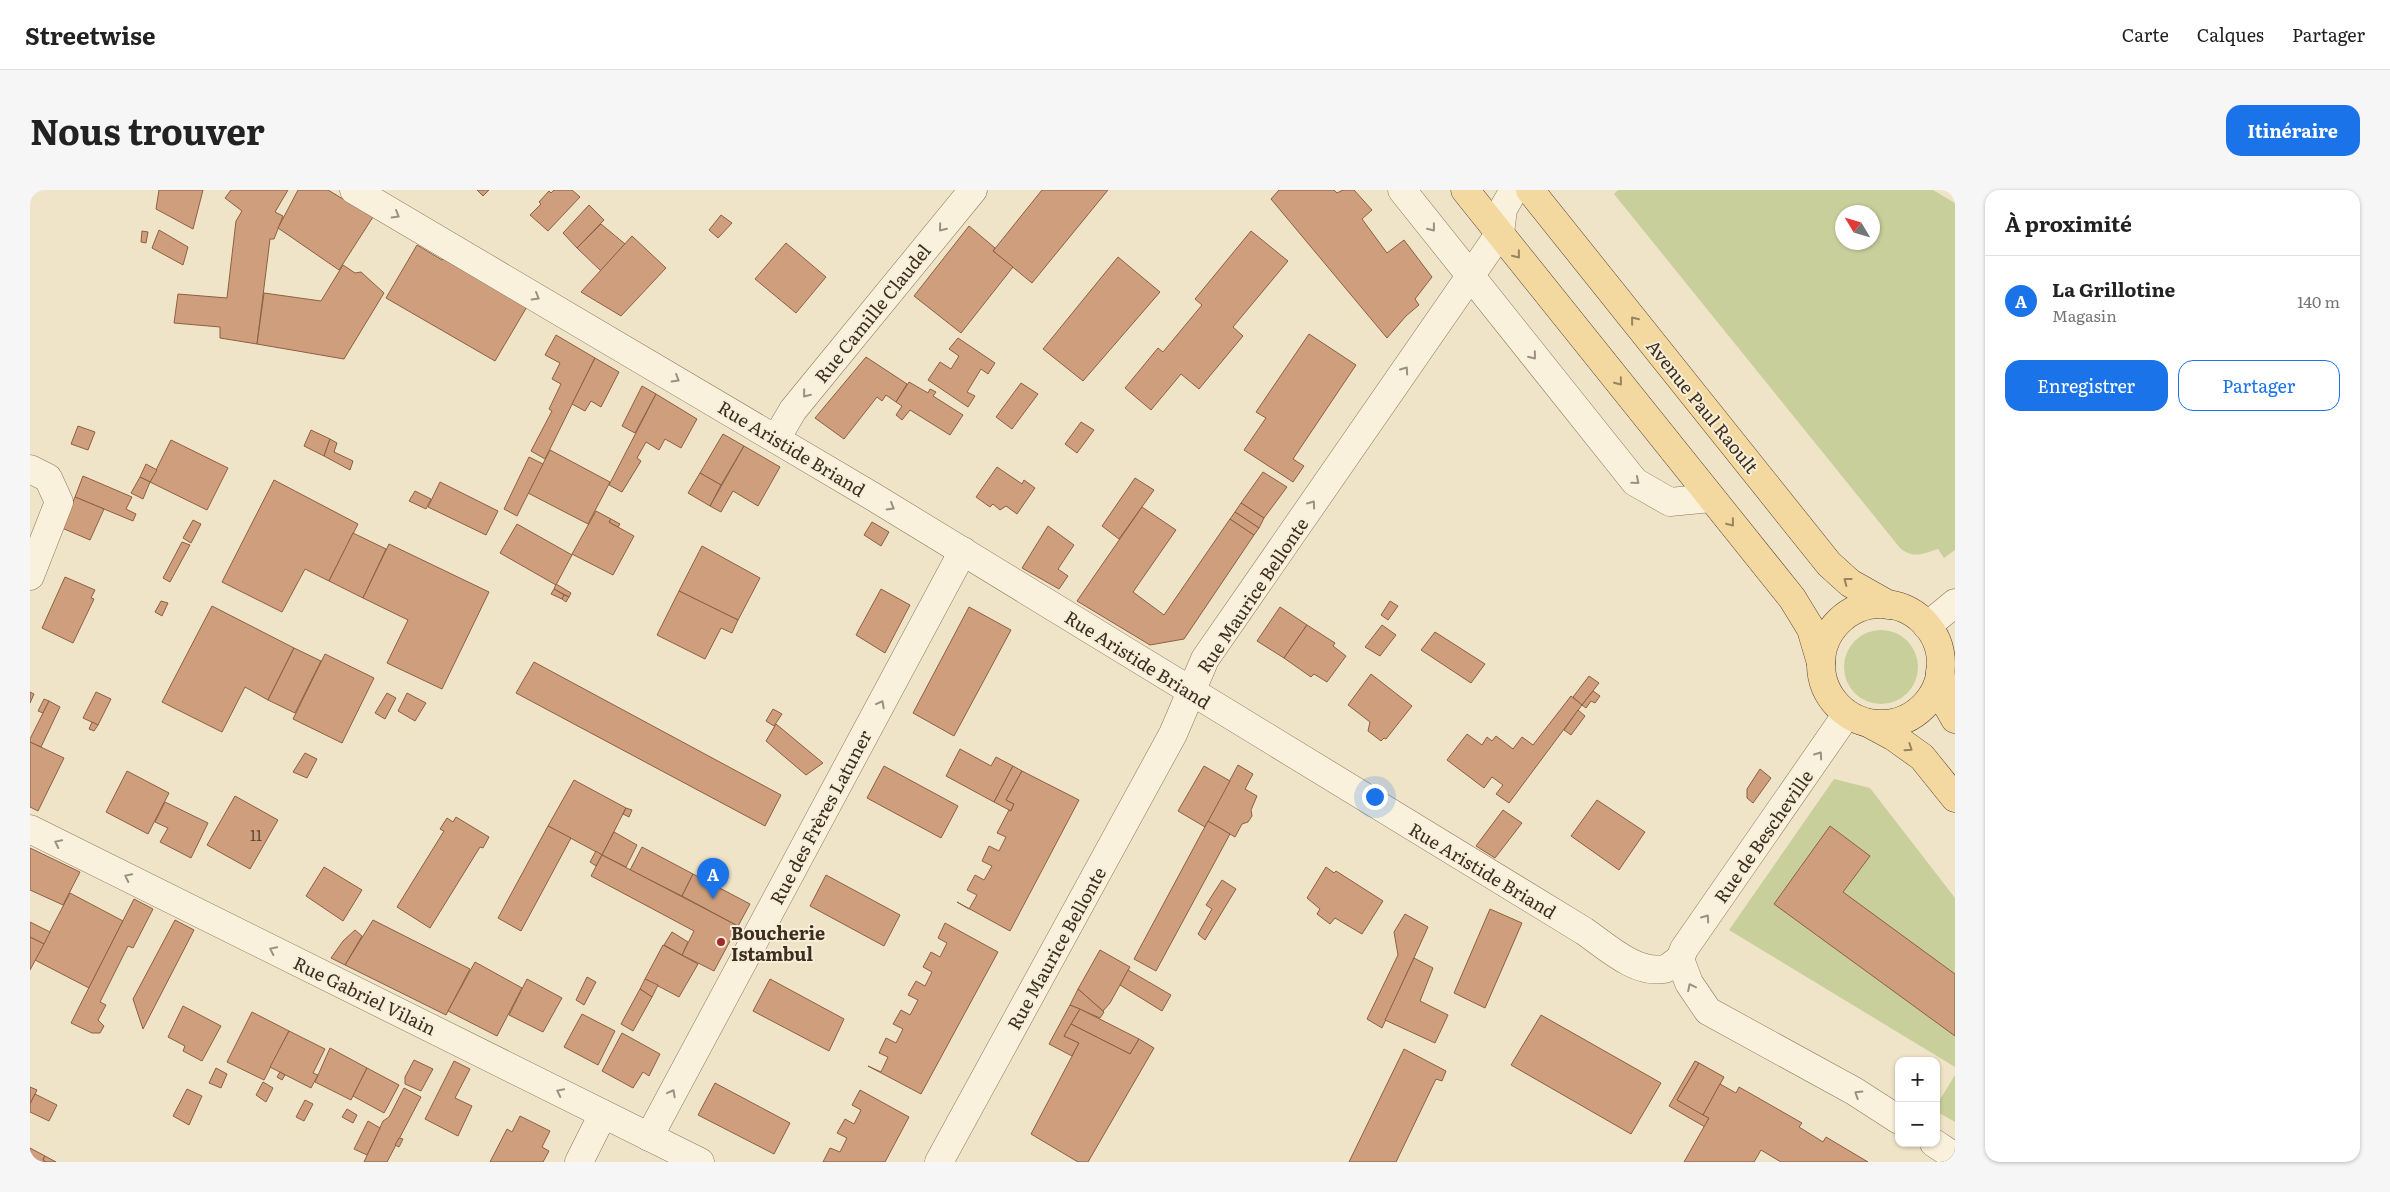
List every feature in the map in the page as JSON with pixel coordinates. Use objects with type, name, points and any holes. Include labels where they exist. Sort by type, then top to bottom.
[{"type":"main road","points":[[1465,190],[1799,608],[1811,629],[1821,663],[1823,679],[1829,694],[1857,718],[1885,732],[1922,757],[1955,798]]},
{"type":"main road","name":"Avenue Paul Raoult","points":[[1530,190],[1829,564],[1856,587],[1889,605]]},
{"type":"main road","points":[[1821,663],[1824,646],[1831,631],[1842,618],[1856,610],[1873,605],[1889,605],[1914,614],[1927,626],[1936,640],[1947,705],[1955,719]]},
{"type":"main road","points":[[1857,718],[1884,724],[1900,721],[1915,714],[1927,702],[1936,688],[1940,672]]},
{"type":"street","name":"Rue Aristide Briand","points":[[354,190],[963,551],[1584,931],[1627,960],[1648,969],[1665,969],[1680,959]]},
{"type":"street","name":"Rue Camille Claudel","points":[[776,439],[792,410],[973,190]]},
{"type":"street","points":[[1402,190],[1635,482],[1670,502],[1711,498]]},
{"type":"street","points":[[1500,233],[1503,209],[1514,190]]},
{"type":"street","name":"Rue Maurice Bellonte","points":[[938,1162],[1173,734],[1190,691],[1206,659],[1500,233]]},
{"type":"street","points":[[30,469],[48,478],[59,502],[30,576]]},
{"type":"street","name":"Rue des Frères Latuner","points":[[649,1136],[963,551]]},
{"type":"street","points":[[1927,626],[1955,603]]},
{"type":"street","name":"Rue de Bescheville","points":[[1680,959],[1684,949],[1857,718]]},
{"type":"street","name":"Rue Gabriel Vilain","points":[[30,829],[700,1162]]},
{"type":"street","points":[[1680,959],[1689,983],[1708,1011],[1854,1091],[1895,1117]]},
{"type":"street","points":[[579,1162],[604,1114]]},
{"type":"street","points":[[1940,1147],[1955,1158]]},
{"type":"green space","points":[[1618,190],[1933,190],[1955,203],[1955,550],[1944,558],[1938,549],[1923,554],[1914,554],[1900,548],[1614,194]]},
{"type":"green space","points":[[1874,630],[1888,630],[1902,636],[1912,646],[1918,660],[1918,674],[1912,688],[1902,698],[1888,704],[1874,704],[1860,698],[1850,688],[1844,674],[1844,660],[1850,646],[1860,636]]},
{"type":"green space","points":[[1834,779],[1870,788],[1955,898],[1955,1067],[1940,1057],[1729,930]]},
{"type":"green space","points":[[1955,1075],[1955,1122],[1940,1113],[1940,1099]]},
{"type":"building","points":[[159,190],[203,190],[193,229],[156,209]]},
{"type":"building","points":[[231,190],[288,190],[275,212],[283,216],[274,239],[270,239],[257,344],[220,338],[220,327],[174,323],[178,294],[227,298],[236,221],[242,211],[225,198]]},
{"type":"building","points":[[298,190],[328,190],[373,217],[339,270],[278,228]]},
{"type":"building","points":[[477,190],[489,190],[483,196]]},
{"type":"building","points":[[554,190],[572,190],[580,197],[548,231],[530,215],[541,204],[539,202],[549,191],[551,193]]},
{"type":"building","points":[[1042,190],[1108,190],[1032,283],[993,251]]},
{"type":"building","points":[[1279,190],[1334,190],[1337,193],[1343,190],[1354,190],[1372,210],[1362,219],[1387,253],[1404,240],[1432,277],[1415,299],[1419,305],[1406,316],[1387,338],[1271,199]]},
{"type":"building","points":[[589,205],[604,220],[577,248],[563,233]]},
{"type":"building","points":[[721,215],[732,223],[718,238],[709,230]]},
{"type":"building","points":[[601,224],[625,244],[601,271],[577,248]]},
{"type":"building","points":[[969,226],[995,248],[993,251],[1013,267],[961,333],[914,296]]},
{"type":"building","points":[[159,230],[188,247],[183,265],[152,248]]},
{"type":"building","points":[[142,231],[148,232],[146,243],[141,242]]},
{"type":"building","points":[[1251,231],[1288,261],[1233,327],[1243,336],[1199,389],[1181,374],[1151,410],[1125,388],[1158,348],[1163,352],[1202,305],[1195,299]]},
{"type":"building","points":[[632,236],[666,268],[621,316],[581,292]]},
{"type":"building","points":[[786,243],[826,277],[796,313],[755,279]]},
{"type":"building","points":[[417,245],[442,260],[444,257],[528,305],[495,361],[386,298]]},
{"type":"building","points":[[1118,257],[1160,292],[1083,381],[1043,349]]},
{"type":"building","points":[[343,265],[355,273],[361,272],[384,293],[344,359],[257,344],[264,293],[321,301]]},
{"type":"building","points":[[1309,334],[1356,365],[1293,459],[1304,466],[1293,482],[1244,450],[1266,418],[1256,412]]},
{"type":"building","points":[[556,335],[595,358],[545,459],[531,451],[552,411],[549,409],[561,384],[552,379],[560,363],[545,355]]},
{"type":"building","points":[[958,338],[995,363],[988,374],[981,369],[967,392],[975,396],[968,407],[928,380],[940,362],[951,369],[959,356],[949,349]]},
{"type":"building","points":[[866,357],[907,384],[896,402],[886,395],[882,401],[877,397],[844,439],[815,418]]},
{"type":"building","points":[[595,358],[619,372],[601,407],[591,401],[585,411],[572,404]]},
{"type":"building","points":[[909,382],[928,393],[930,389],[936,392],[933,396],[963,415],[950,435],[910,410],[902,420],[896,415],[902,406],[896,402]]},
{"type":"building","points":[[1021,383],[1038,394],[1012,429],[996,417]]},
{"type":"building","points":[[642,386],[656,394],[635,433],[622,426]]},
{"type":"building","points":[[656,394],[697,419],[681,448],[665,439],[659,450],[646,442],[637,458],[641,461],[622,492],[609,485]]},
{"type":"building","points":[[1081,422],[1094,430],[1077,453],[1065,444]]},
{"type":"building","points":[[78,426],[95,432],[88,450],[71,444]]},
{"type":"building","points":[[311,430],[330,439],[324,456],[304,446]]},
{"type":"building","points":[[723,434],[744,446],[721,485],[700,473]]},
{"type":"building","points":[[330,439],[337,443],[334,452],[353,461],[350,470],[324,456]]},
{"type":"building","points":[[171,440],[228,468],[207,510],[150,482]]},
{"type":"building","points":[[744,446],[780,467],[758,506],[733,491],[721,512],[710,506]]},
{"type":"building","points":[[550,450],[610,482],[588,524],[528,493]]},
{"type":"building","points":[[529,457],[543,464],[517,516],[504,509]]},
{"type":"building","points":[[146,464],[157,470],[150,482],[140,477]]},
{"type":"building","points":[[997,467],[1022,484],[1024,480],[1035,488],[1017,514],[1006,506],[1000,510],[993,504],[990,507],[976,497]]},
{"type":"building","points":[[1263,472],[1287,487],[1264,518],[1241,503]]},
{"type":"building","points":[[700,473],[721,485],[710,506],[688,493]]},
{"type":"building","points":[[83,476],[132,497],[126,509],[136,514],[133,521],[75,497]]},
{"type":"building","points":[[140,477],[150,482],[143,499],[131,493]]},
{"type":"building","points":[[1135,478],[1154,490],[1119,539],[1102,526]]},
{"type":"building","points":[[274,480],[358,524],[329,581],[305,569],[282,612],[222,582]]},
{"type":"building","points":[[440,482],[498,511],[486,535],[428,507]]},
{"type":"building","points":[[415,491],[431,499],[426,509],[409,501]]},
{"type":"building","points":[[75,497],[104,509],[90,540],[62,528]]},
{"type":"building","points":[[1241,503],[1264,518],[1259,528],[1235,512]]},
{"type":"building","points":[[1142,507],[1176,530],[1133,592],[1164,615],[1230,519],[1254,535],[1184,639],[1150,645],[1077,601]]},
{"type":"building","points":[[596,511],[611,519],[609,522],[634,536],[613,575],[572,554]]},
{"type":"building","points":[[1235,512],[1259,528],[1254,535],[1230,519]]},
{"type":"building","points":[[611,519],[620,524],[618,527],[609,522]]},
{"type":"building","points":[[193,520],[201,524],[191,543],[183,538]]},
{"type":"building","points":[[872,522],[889,532],[881,546],[864,535]]},
{"type":"building","points":[[517,524],[572,555],[556,585],[500,553]]},
{"type":"building","points":[[1048,526],[1074,545],[1058,569],[1068,576],[1059,589],[1022,568]]},
{"type":"building","points":[[353,533],[386,549],[363,598],[329,581]]},
{"type":"building","points":[[182,542],[190,545],[170,582],[163,578]]},
{"type":"building","points":[[389,544],[489,592],[442,689],[387,663],[408,620],[363,598]]},
{"type":"building","points":[[702,546],[760,578],[738,620],[679,591]]},
{"type":"building","points":[[65,577],[95,590],[91,598],[94,599],[73,643],[42,628]]},
{"type":"building","points":[[556,584],[571,593],[569,597],[554,589]]},
{"type":"building","points":[[554,589],[564,595],[562,599],[551,594]]},
{"type":"building","points":[[881,589],[910,605],[885,653],[856,635]]},
{"type":"building","points":[[679,591],[738,620],[732,633],[721,628],[705,659],[657,635]]},
{"type":"building","points":[[564,595],[569,597],[566,602],[562,599]]},
{"type":"building","points":[[161,601],[168,603],[162,616],[155,612]]},
{"type":"building","points":[[1390,601],[1398,606],[1388,620],[1381,615]]},
{"type":"building","points":[[212,606],[294,648],[268,700],[245,687],[222,732],[162,702]]},
{"type":"building","points":[[969,607],[1011,630],[954,736],[913,713]]},
{"type":"building","points":[[1280,607],[1307,625],[1284,658],[1257,641]]},
{"type":"building","points":[[1307,625],[1335,643],[1333,646],[1346,656],[1327,682],[1314,674],[1311,677],[1284,658]]},
{"type":"building","points":[[1382,625],[1396,635],[1380,656],[1365,647]]},
{"type":"building","points":[[1435,632],[1485,664],[1471,683],[1421,650]]},
{"type":"building","points":[[294,648],[321,661],[295,713],[268,700]]},
{"type":"building","points":[[325,654],[374,678],[342,743],[293,719]]},
{"type":"building","points":[[534,662],[781,795],[765,826],[516,693]]},
{"type":"building","points":[[1371,674],[1412,706],[1386,739],[1384,738],[1381,741],[1368,731],[1370,722],[1348,705]]},
{"type":"building","points":[[1589,676],[1599,683],[1582,705],[1573,697]]},
{"type":"building","points":[[1593,691],[1600,696],[1595,703],[1591,701],[1586,708],[1582,705]]},
{"type":"building","points":[[30,692],[34,694],[30,703]]},
{"type":"building","points":[[96,692],[111,699],[98,725],[83,718]]},
{"type":"building","points":[[387,693],[396,698],[385,719],[375,713]]},
{"type":"building","points":[[407,693],[426,703],[415,721],[398,711]]},
{"type":"building","points":[[1571,696],[1582,705],[1509,803],[1496,794],[1503,785],[1492,777],[1484,788],[1447,760],[1467,734],[1482,745],[1487,737],[1492,741],[1496,736],[1513,749],[1522,737],[1533,745]]},
{"type":"building","points":[[44,699],[49,701],[43,713],[38,711]]},
{"type":"building","points":[[49,701],[60,707],[41,747],[30,742],[30,739]]},
{"type":"building","points":[[773,709],[782,714],[774,726],[766,721]]},
{"type":"building","points":[[1578,710],[1585,716],[1571,735],[1564,730]]},
{"type":"building","points":[[92,722],[98,725],[94,731],[89,729]]},
{"type":"building","points":[[776,724],[823,763],[806,775],[766,741]]},
{"type":"building","points":[[30,742],[64,758],[38,811],[30,807]]},
{"type":"building","points":[[960,749],[991,766],[996,757],[1013,766],[994,802],[946,776]]},
{"type":"building","points":[[305,753],[317,759],[307,778],[293,772]]},
{"type":"building","points":[[1238,765],[1253,774],[1245,789],[1257,796],[1251,810],[1252,816],[1248,822],[1242,824],[1235,837],[1208,821]]},
{"type":"building","points":[[884,766],[958,806],[941,838],[867,798]]},
{"type":"building","points":[[1013,766],[1022,771],[1006,800],[1014,804],[1011,811],[994,802]]},
{"type":"building","points":[[1204,766],[1230,781],[1205,827],[1178,811]]},
{"type":"building","points":[[1760,769],[1771,778],[1753,803],[1747,798],[1747,789]]},
{"type":"building","points":[[127,771],[169,793],[148,834],[106,812]]},
{"type":"building","points":[[1022,771],[1079,800],[1010,931],[969,909],[977,895],[967,890],[975,875],[984,880],[992,866],[982,861],[989,846],[999,851],[1006,837],[997,833],[1014,804],[1006,800]]},
{"type":"building","points":[[574,780],[626,808],[602,855],[548,826]]},
{"type":"building","points":[[235,796],[278,820],[250,869],[207,845]]},
{"type":"building","points":[[1597,800],[1645,832],[1619,870],[1571,836]]},
{"type":"building","points":[[165,802],[208,823],[191,858],[160,842],[168,828],[155,822]]},
{"type":"building","points":[[626,808],[632,810],[629,817],[623,814]]},
{"type":"building","points":[[1503,810],[1522,823],[1495,858],[1476,846]]},
{"type":"building","points":[[456,817],[489,837],[483,848],[480,847],[430,928],[397,907],[444,831],[440,829],[447,818],[453,822]]},
{"type":"building","points":[[1208,821],[1230,834],[1156,971],[1134,959]]},
{"type":"building","points":[[548,826],[571,838],[521,931],[498,918]]},
{"type":"building","points":[[1830,826],[1870,856],[1843,892],[1955,974],[1955,1036],[1774,904]]},
{"type":"building","points":[[614,832],[637,845],[626,867],[602,855]]},
{"type":"building","points":[[642,847],[693,874],[682,896],[630,870]]},
{"type":"building","points":[[30,848],[80,872],[63,905],[30,890]]},
{"type":"building","points":[[596,851],[602,855],[596,866],[590,862]]},
{"type":"building","points":[[602,855],[738,926],[714,971],[682,955],[694,931],[591,876]]},
{"type":"building","points":[[324,867],[362,890],[343,921],[306,896]]},
{"type":"building","points":[[1326,867],[1334,873],[1336,871],[1383,901],[1362,934],[1335,918],[1330,924],[1317,914],[1320,909],[1307,898]]},
{"type":"building","points":[[693,874],[750,904],[738,926],[682,896]]},
{"type":"building","points":[[826,875],[900,915],[884,946],[810,906]]},
{"type":"building","points":[[1222,880],[1236,889],[1205,940],[1198,934],[1212,909],[1206,905]]},
{"type":"building","points":[[70,893],[123,921],[89,988],[35,960]]},
{"type":"building","points":[[134,899],[153,909],[133,948],[128,946],[100,1002],[106,1005],[98,1020],[104,1026],[100,1033],[92,1033],[71,1023]]},
{"type":"building","points":[[1490,909],[1522,923],[1485,1008],[1454,993]]},
{"type":"building","points":[[1405,914],[1428,927],[1382,1028],[1367,1019],[1398,955],[1394,932]]},
{"type":"building","points":[[175,920],[194,930],[143,1029],[133,999]]},
{"type":"building","points":[[373,920],[470,969],[446,1015],[345,965]]},
{"type":"building","points":[[30,922],[50,932],[44,944],[30,937]]},
{"type":"building","points":[[945,923],[998,952],[921,1094],[868,1066],[881,1072],[888,1057],[879,1053],[886,1038],[896,1043],[903,1029],[893,1024],[901,1010],[910,1015],[918,1000],[908,995],[916,981],[925,986],[932,972],[923,967],[931,952],[940,957],[947,943],[938,938]]},
{"type":"building","points":[[355,930],[362,936],[345,965],[331,958],[343,941]]},
{"type":"building","points":[[672,932],[688,942],[682,955],[664,945]]},
{"type":"building","points":[[30,937],[44,944],[30,970]]},
{"type":"building","points":[[663,945],[698,964],[679,997],[645,979]]},
{"type":"building","points":[[1100,950],[1130,967],[1110,1003],[1103,1011],[1078,989]]},
{"type":"building","points":[[1414,958],[1433,968],[1420,1001],[1448,1015],[1435,1043],[1385,1020]]},
{"type":"building","points":[[475,962],[522,988],[497,1036],[448,1011]]},
{"type":"building","points":[[1128,970],[1171,995],[1162,1011],[1120,985]]},
{"type":"building","points":[[587,977],[596,982],[584,1005],[576,1000]]},
{"type":"building","points":[[527,979],[562,998],[543,1032],[509,1015]]},
{"type":"building","points":[[645,979],[658,985],[652,997],[640,989]]},
{"type":"building","points":[[770,979],[844,1019],[829,1051],[753,1011]]},
{"type":"building","points":[[640,989],[652,997],[633,1031],[621,1024]]},
{"type":"building","points":[[1078,989],[1104,1012],[1100,1018],[1070,1005]]},
{"type":"building","points":[[1070,1005],[1080,1009],[1064,1036],[1079,1043],[1072,1056],[1049,1044]]},
{"type":"building","points":[[183,1006],[221,1026],[202,1061],[183,1051],[185,1046],[168,1037]]},
{"type":"building","points":[[1080,1009],[1139,1039],[1130,1054],[1071,1024]]},
{"type":"building","points":[[252,1012],[289,1031],[264,1080],[227,1062]]},
{"type":"building","points":[[582,1014],[615,1031],[598,1065],[564,1047]]},
{"type":"building","points":[[1541,1015],[1661,1083],[1631,1134],[1511,1065]]},
{"type":"building","points":[[1071,1024],[1130,1054],[1139,1039],[1154,1048],[1088,1162],[1078,1162],[1031,1134],[1079,1043],[1064,1036]]},
{"type":"building","points":[[289,1031],[325,1049],[313,1073],[318,1075],[311,1088],[270,1067]]},
{"type":"building","points":[[622,1033],[660,1054],[649,1076],[643,1072],[633,1088],[602,1071]]},
{"type":"building","points":[[330,1048],[367,1068],[351,1100],[315,1082]]},
{"type":"building","points":[[1404,1049],[1446,1071],[1442,1081],[1436,1079],[1396,1162],[1349,1162]]},
{"type":"building","points":[[414,1060],[433,1069],[421,1091],[405,1084],[405,1077]]},
{"type":"building","points":[[454,1061],[470,1069],[455,1098],[472,1106],[458,1136],[425,1119]]},
{"type":"building","points":[[1695,1061],[1699,1063],[1677,1100],[1709,1118],[1705,1127],[1669,1106]]},
{"type":"building","points":[[1699,1063],[1724,1077],[1703,1115],[1677,1100]]},
{"type":"building","points":[[216,1068],[227,1074],[221,1088],[209,1083]]},
{"type":"building","points":[[367,1068],[399,1085],[384,1113],[353,1096]]},
{"type":"building","points":[[280,1072],[285,1075],[282,1080],[277,1077]]},
{"type":"building","points":[[263,1082],[273,1088],[266,1102],[256,1095]]},
{"type":"building","points":[[715,1083],[790,1123],[774,1154],[698,1115]]},
{"type":"building","points":[[1720,1084],[1736,1093],[1739,1087],[1802,1123],[1799,1127],[1823,1142],[1826,1137],[1868,1162],[1781,1162],[1761,1150],[1754,1162],[1684,1162],[1709,1118],[1703,1115]]},
{"type":"building","points":[[30,1087],[37,1090],[30,1104]]},
{"type":"building","points":[[404,1088],[421,1097],[387,1162],[364,1162],[383,1121],[389,1117]]},
{"type":"building","points":[[187,1089],[202,1096],[189,1125],[173,1116]]},
{"type":"building","points":[[860,1090],[909,1117],[885,1162],[823,1162],[830,1148],[840,1152],[847,1138],[837,1133],[845,1119],[854,1124],[861,1110],[852,1105]]},
{"type":"building","points":[[35,1094],[57,1105],[49,1121],[30,1112],[30,1104]]},
{"type":"building","points":[[305,1100],[313,1104],[304,1121],[296,1117]]},
{"type":"building","points":[[347,1109],[357,1115],[353,1123],[342,1117]]},
{"type":"building","points":[[520,1116],[550,1131],[542,1147],[549,1151],[543,1162],[490,1162],[507,1129],[512,1132]]},
{"type":"building","points":[[368,1121],[380,1128],[367,1155],[354,1149]]},
{"type":"building","points":[[399,1138],[403,1139],[399,1147],[395,1145]]},
{"type":"building","points":[[30,1148],[45,1156],[43,1160],[46,1162],[30,1162]]},
{"type":"building","points":[[45,1156],[56,1162],[46,1162],[43,1160]]},
{"type":"place","name":"La Grillotine","points":[[713,899]]},
{"type":"place","name":"Boucherie Istambul","points":[[721,942]]}]
